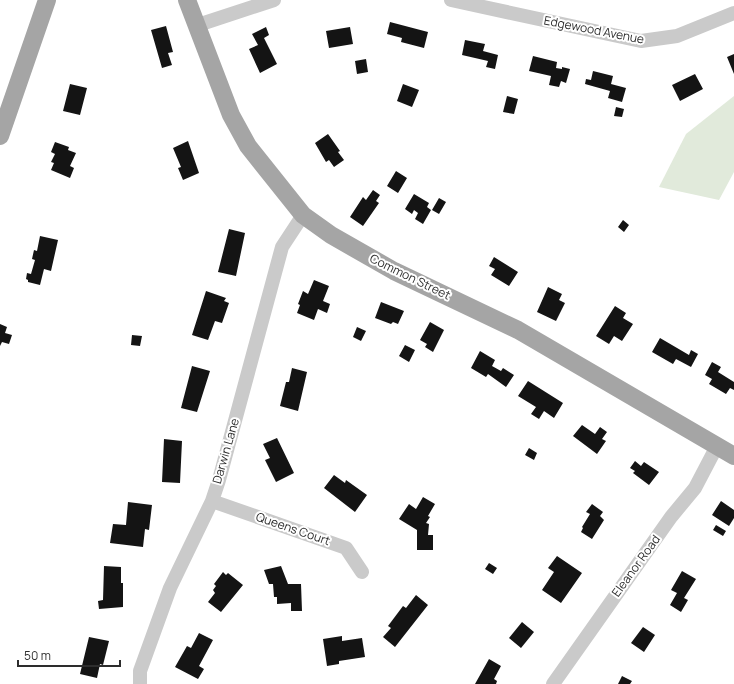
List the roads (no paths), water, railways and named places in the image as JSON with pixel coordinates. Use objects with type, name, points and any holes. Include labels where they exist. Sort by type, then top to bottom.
[{"type":"main road","points":[[0,136],[47,0]]},
{"type":"main road","name":"Common Street","points":[[187,0],[231,115],[244,140],[271,177],[303,215],[331,235],[376,261],[518,330],[734,456]]},
{"type":"street","points":[[198,26],[274,0]]},
{"type":"street","name":"Edgewood Avenue","points":[[451,0],[641,41],[677,36],[734,13]]},
{"type":"street","name":"Darwin Lane","points":[[140,684],[140,671],[170,588],[212,501],[282,246],[303,215]]},
{"type":"street","name":"Eleanor Road","points":[[553,684],[666,524],[692,492],[717,446]]},
{"type":"street","name":"Queens Court","points":[[212,501],[346,548],[362,572]]}]
